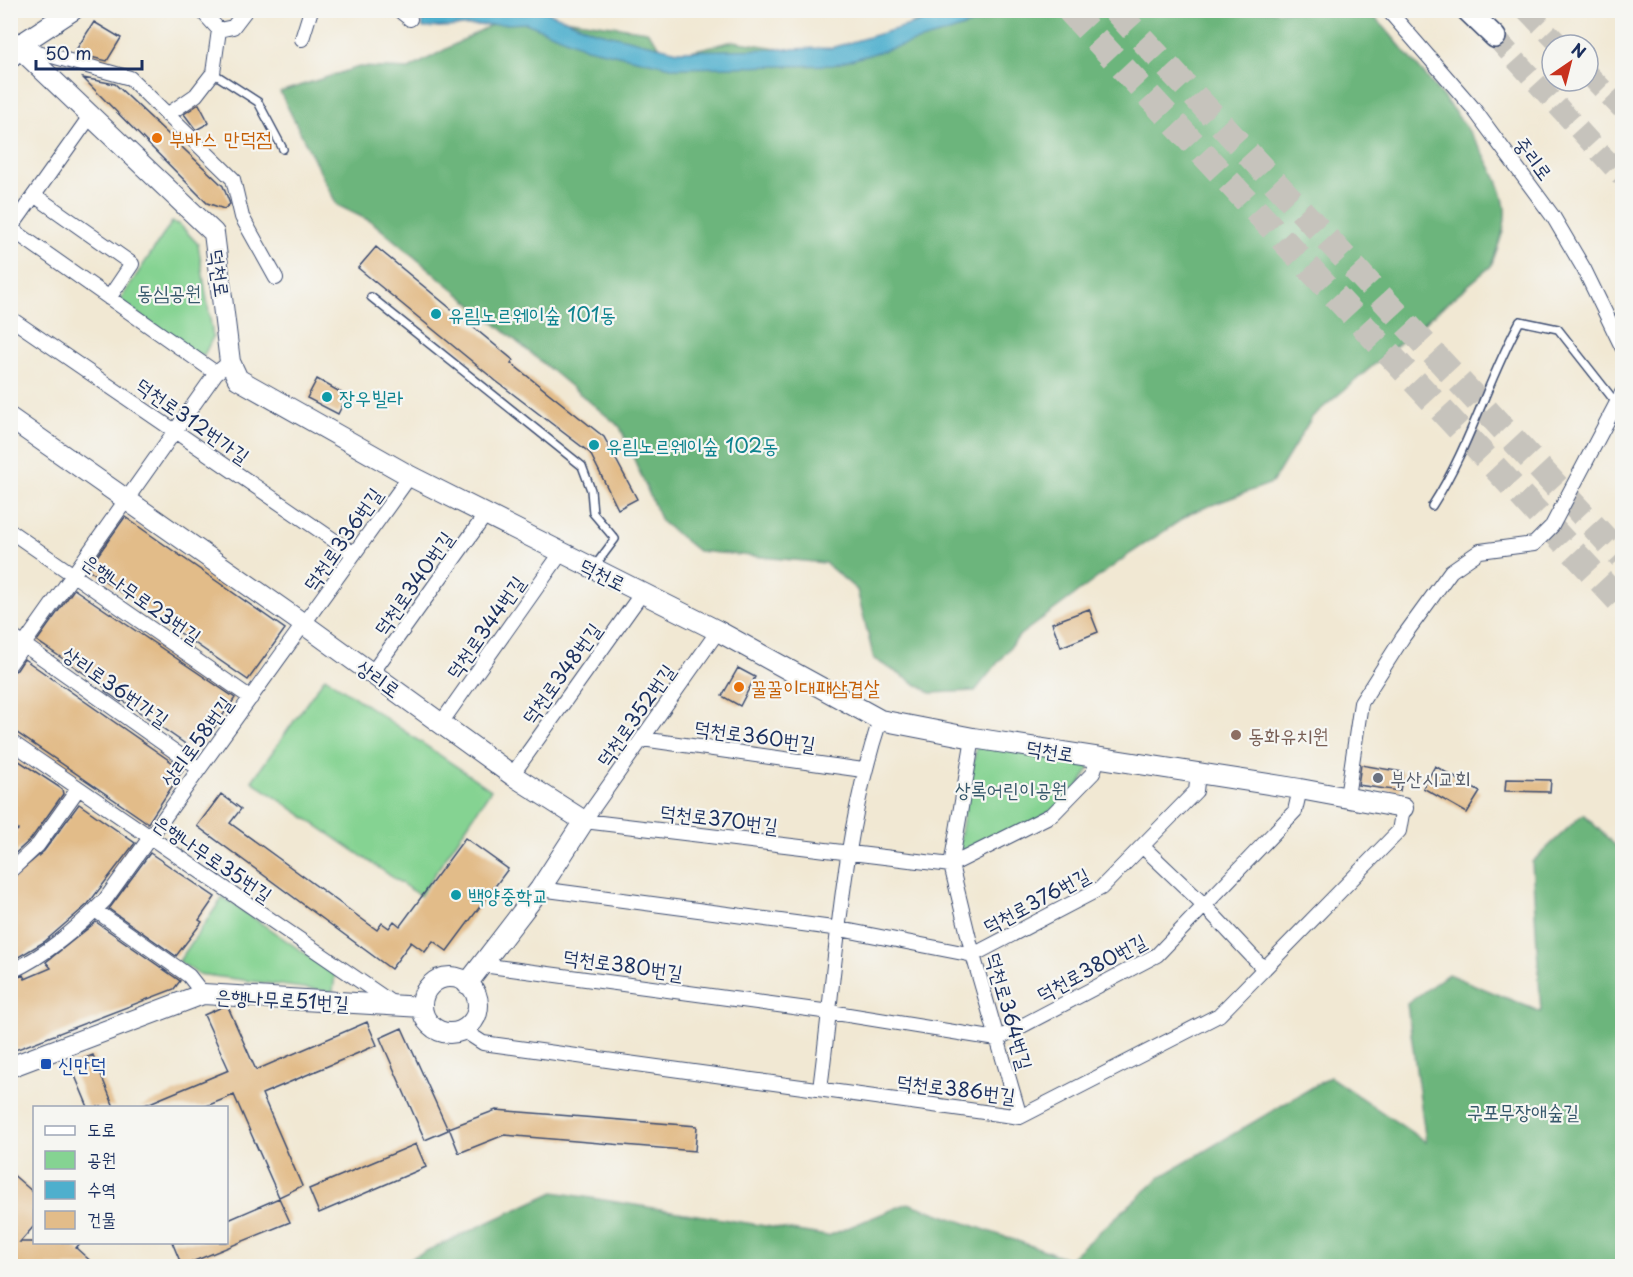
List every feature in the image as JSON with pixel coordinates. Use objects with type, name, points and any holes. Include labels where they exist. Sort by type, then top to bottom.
[{"type":"main road","points":[[1467,10],[1495,37]]},
{"type":"main road","points":[[13,47],[64,13]]},
{"type":"main road","name":"덕천로","points":[[13,47],[91,115],[214,233],[223,368],[238,379],[410,476],[718,631],[880,720],[973,738],[1347,796],[1403,808]]},
{"type":"main road","name":"상리로","points":[[10,418],[305,625],[512,775],[584,821]]},
{"type":"main road","points":[[467,984],[540,889],[584,821]]},
{"type":"main road","points":[[441,979],[459,979],[467,984],[473,990],[478,1008],[470,1024],[454,1033],[436,1030],[429,1024],[422,1007],[427,990],[441,979]]},
{"type":"main road","name":"은행나무로51번길","points":[[10,1066],[203,994],[422,1007]]},
{"type":"street","points":[[167,115],[196,95],[213,73],[219,30],[201,10]]},
{"type":"street","points":[[219,30],[233,27],[246,10]]},
{"type":"street","points":[[302,39],[311,10]]},
{"type":"street","name":"중리로","points":[[1388,10],[1473,108],[1554,218],[1584,269],[1623,347]]},
{"type":"street","points":[[13,47],[130,78],[233,179],[242,217],[276,278]]},
{"type":"street","points":[[10,664],[223,368],[109,298],[11,228],[91,115]]},
{"type":"street","points":[[34,195],[132,264],[109,298]]},
{"type":"street","name":"덕천로312번가길","points":[[10,318],[354,554]]},
{"type":"street","points":[[1347,796],[1361,703],[1403,637],[1451,571],[1480,551],[1534,544],[1552,526],[1620,399]]},
{"type":"street","name":"덕천로336번길","points":[[305,625],[410,476]]},
{"type":"street","name":"덕천로340번길","points":[[372,673],[486,514]]},
{"type":"street","name":"은행나무로23번길","points":[[10,531],[74,573],[251,698]]},
{"type":"street","name":"덕천로344번길","points":[[441,723],[561,553]]},
{"type":"street","name":"덕천로348번길","points":[[512,775],[642,593]]},
{"type":"street","name":"상리로58번길","points":[[10,972],[34,961],[72,933],[95,910],[150,839],[198,768],[305,625]]},
{"type":"street","name":"덕천로352번길","points":[[584,821],[718,631]]},
{"type":"street","name":"상리로36번가길","points":[[10,635],[198,768]]},
{"type":"street","points":[[820,1089],[849,854],[863,771],[880,720]]},
{"type":"street","name":"덕천로364번길","points":[[973,738],[951,865],[973,955],[1020,1118]]},
{"type":"street","name":"덕천로360번길","points":[[642,739],[863,771]]},
{"type":"street","name":"은행나무로35번길","points":[[10,741],[395,1006]]},
{"type":"street","points":[[951,865],[1053,814],[1093,773],[1098,758]]},
{"type":"street","name":"덕천로376번길","points":[[540,889],[840,930],[973,955],[1101,888],[1196,791],[1198,773]]},
{"type":"street","points":[[10,871],[38,845],[78,789]]},
{"type":"street","name":"덕천로380번길","points":[[482,965],[830,1012],[997,1039],[1157,955],[1203,904],[1295,811],[1300,789]]},
{"type":"street","name":"덕천로386번길","points":[[463,1030],[483,1042],[1020,1118],[1219,1015],[1399,831],[1403,808]]},
{"type":"street","name":"덕천로370번길","points":[[584,821],[951,865]]},
{"type":"street","points":[[1143,846],[1203,904],[1264,969]]},
{"type":"street","points":[[95,910],[189,976],[203,994]]},
{"type":"lane","points":[[213,73],[258,102],[283,149]]},
{"type":"lane","points":[[371,297],[582,466],[591,490],[593,513],[615,539],[593,569]]},
{"type":"lane","points":[[1432,506],[1450,479],[1484,396],[1520,321],[1558,329],[1620,399]]},
{"type":"green space","points":[[940,11],[1368,11],[1437,90],[1473,138],[1499,186],[1505,215],[1501,237],[1491,266],[1312,417],[1272,483],[1193,512],[1131,553],[1020,635],[975,691],[931,693],[874,659],[857,590],[825,563],[698,551],[661,521],[620,427],[372,222],[337,205],[280,92],[359,67],[409,69],[515,12],[647,31],[668,56],[734,41],[837,58]]},
{"type":"green space","name":"동심공원","points":[[172,222],[180,225],[198,244],[213,337],[204,355],[195,354],[119,301]]},
{"type":"green space","points":[[325,677],[491,790],[420,896],[252,781]]},
{"type":"green space","name":"상록어린이공원","points":[[977,743],[1092,761],[1083,779],[1054,809],[1015,832],[956,860]]},
{"type":"green space","name":"구포무장애숲길","points":[[1583,814],[1622,852],[1622,1266],[394,1266],[554,1192],[828,1236],[908,1203],[1069,1259],[1162,1176],[1330,1077],[1426,1142],[1407,1004],[1448,974],[1541,1012],[1532,862]]},
{"type":"green space","points":[[223,897],[335,974],[333,992],[198,974],[179,961]]},
{"type":"water","points":[[472,11],[545,11],[594,31],[678,51],[831,48],[958,11],[1010,11],[949,32],[833,65],[676,68],[587,48],[526,23],[423,28],[421,16]]},
{"type":"building","points":[[94,22],[121,38],[107,61],[74,53]]},
{"type":"building","points":[[83,78],[115,84],[223,186],[230,204],[224,209],[207,203]]},
{"type":"building","points":[[199,104],[209,123],[196,130],[184,114]]},
{"type":"building","points":[[376,247],[513,360],[511,363],[604,437],[637,499],[618,509],[590,453],[496,381],[358,268]]},
{"type":"building","name":"장우빌라","points":[[317,379],[347,396],[338,414],[307,398]]},
{"type":"building","points":[[125,517],[285,629],[248,680],[88,569]]},
{"type":"building","points":[[74,589],[235,698],[197,752],[122,700],[121,702],[105,691],[107,689],[37,641]]},
{"type":"building","points":[[1089,609],[1098,632],[1061,647],[1052,623]]},
{"type":"building","points":[[24,659],[183,770],[148,823],[10,728],[10,673],[17,670]]},
{"type":"building","name":"꿀꿀이대패삼겹살","points":[[738,668],[755,677],[740,706],[722,696]]},
{"type":"building","points":[[10,755],[62,789],[63,794],[31,839],[10,858],[10,836],[18,830],[10,823]]},
{"type":"building","name":"부산시교회","points":[[1361,765],[1403,772],[1400,791],[1358,785]]},
{"type":"building","points":[[1435,766],[1480,792],[1467,813],[1423,788]]},
{"type":"building","points":[[1506,779],[1551,780],[1550,792],[1505,791]]},
{"type":"building","name":"백양중학교","points":[[221,794],[241,809],[230,823],[377,930],[382,923],[389,928],[394,921],[400,926],[465,838],[508,869],[447,951],[433,941],[425,952],[411,942],[391,969],[197,826]]},
{"type":"building","points":[[79,804],[135,843],[88,904],[44,942],[10,962],[10,880],[44,851]]},
{"type":"building","points":[[150,853],[215,897],[199,920],[202,922],[176,956],[109,909]]},
{"type":"building","points":[[96,922],[180,981],[174,989],[10,1052],[10,981],[23,975],[25,979],[51,968],[46,962]]},
{"type":"building","points":[[222,1007],[228,1007],[256,1070],[367,1022],[377,1045],[262,1094],[302,1186],[279,1197],[234,1095],[206,1106],[142,1106],[229,1070],[204,1015]]},
{"type":"building","points":[[402,1028],[448,1130],[425,1140],[380,1038]]},
{"type":"building","points":[[93,1055],[114,1106],[88,1106],[70,1064]]},
{"type":"building","points":[[496,1110],[697,1126],[695,1151],[504,1135],[459,1153],[449,1128]]},
{"type":"building","points":[[416,1144],[426,1167],[319,1213],[309,1189]]},
{"type":"building","points":[[10,1172],[33,1192],[33,1227],[20,1242],[79,1244],[76,1248],[96,1266],[10,1266]]},
{"type":"building","points":[[279,1198],[290,1222],[182,1266],[173,1244],[228,1244],[228,1220]]},
{"type":"tunnel","points":[[1069,10],[1622,604]]},
{"type":"tunnel","points":[[1115,10],[1622,557]]},
{"type":"tunnel","points":[[1526,10],[1548,33]]},
{"type":"tunnel","points":[[1495,37],[1622,177]]},
{"type":"tunnel","points":[[1600,86],[1622,109]]},
{"type":"place","name":"부바스 만덕점","points":[[157,138]]},
{"type":"place","name":"유림노르웨이숲 101동","points":[[436,314]]},
{"type":"place","name":"장우빌라","points":[[327,397]]},
{"type":"place","name":"유림노르웨이숲 102동","points":[[594,445]]},
{"type":"place","name":"꿀꿀이대패삼겹살","points":[[739,687]]},
{"type":"place","name":"동화유치원","points":[[1236,735]]},
{"type":"place","name":"부산시교회","points":[[1378,778]]},
{"type":"place","name":"백양중학교","points":[[456,895]]},
{"type":"place","name":"신만덕","points":[[46,1064]]}]
